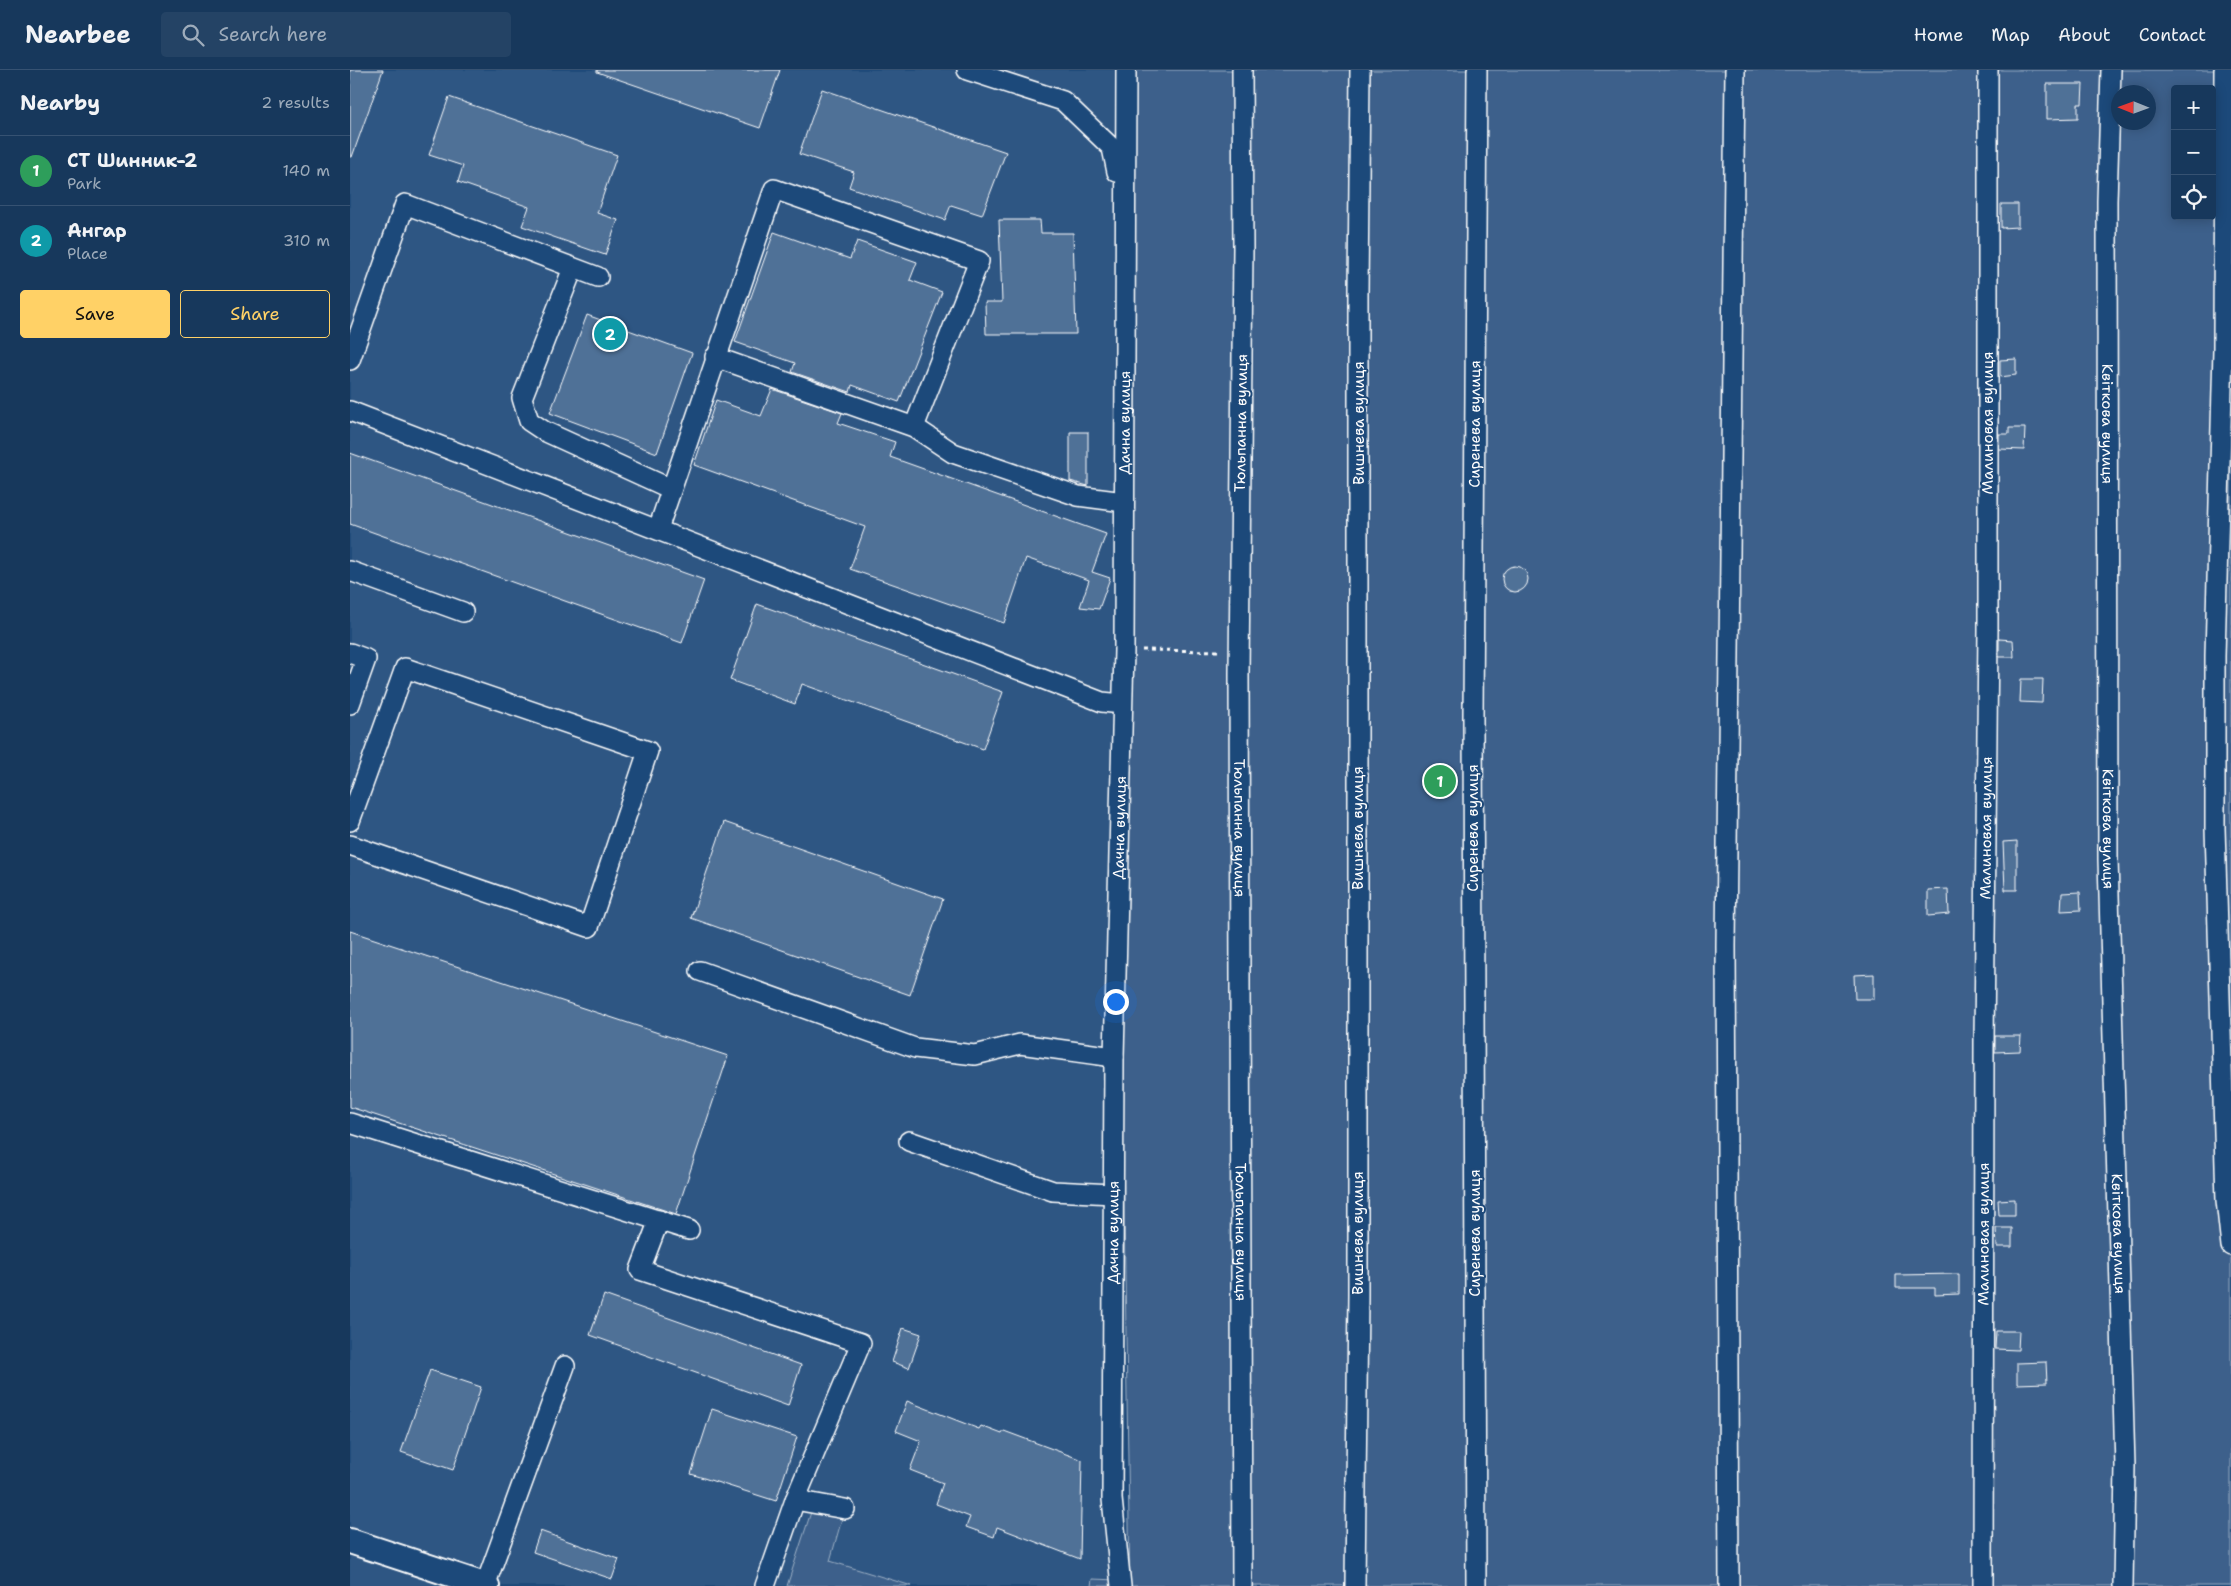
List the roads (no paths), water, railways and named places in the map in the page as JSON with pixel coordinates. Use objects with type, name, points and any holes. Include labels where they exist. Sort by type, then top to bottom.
[{"type":"main road","points":[[350,1541],[486,1586]]},
{"type":"street","points":[[967,70],[1063,101],[1112,148],[1124,206]]},
{"type":"street","name":"Дачна вулиця","points":[[1121,1586],[1112,1499],[1113,1194],[1114,1057],[1124,650],[1124,206],[1126,70]]},
{"type":"street","name":"Тюльпанна вулиця","points":[[1242,70],[1243,248],[1239,652],[1242,1586]]},
{"type":"street","name":"Вишнева вулиця","points":[[1355,1586],[1358,1295],[1358,292],[1360,70]]},
{"type":"street","name":"Сиренева вулиця","points":[[1476,1586],[1473,707],[1477,70]]},
{"type":"street","points":[[1729,1586],[1726,946],[1735,70]]},
{"type":"street","name":"Малиновая вулиця","points":[[1983,1586],[1984,1043],[1988,631],[1988,70]]},
{"type":"street","name":"Квіткова вулиця","points":[[2111,70],[2106,211],[2108,860],[2126,1466],[2123,1586]]},
{"type":"street","points":[[2224,70],[2223,350],[2215,656],[2215,828],[2226,1200],[2231,1246]]},
{"type":"street","points":[[658,529],[715,357],[774,189],[979,261],[914,427]]},
{"type":"street","points":[[350,360],[405,204],[598,277]]},
{"type":"street","points":[[573,268],[522,398],[529,421],[544,431],[671,489]]},
{"type":"street","points":[[715,357],[914,427],[953,453],[1078,496],[1124,502]]},
{"type":"street","points":[[350,411],[1102,702],[1122,704]]},
{"type":"street","points":[[350,571],[463,612]]},
{"type":"street","points":[[350,654],[366,659],[350,704]]},
{"type":"street","points":[[350,821],[405,668],[648,752],[589,927],[350,845]]},
{"type":"street","points":[[700,971],[916,1048],[975,1055],[1020,1044],[1114,1057]]},
{"type":"street","points":[[350,1123],[689,1230]]},
{"type":"street","points":[[909,1141],[1053,1191],[1113,1194]]},
{"type":"street","points":[[659,1220],[640,1270],[861,1343],[795,1500],[765,1586]]},
{"type":"street","points":[[486,1586],[565,1366]]},
{"type":"street","points":[[795,1500],[845,1509]]},
{"type":"place","name":"Ангар","points":[[610,334]]},
{"type":"place","name":"СТ Шинник-2","points":[[1440,781]]}]
